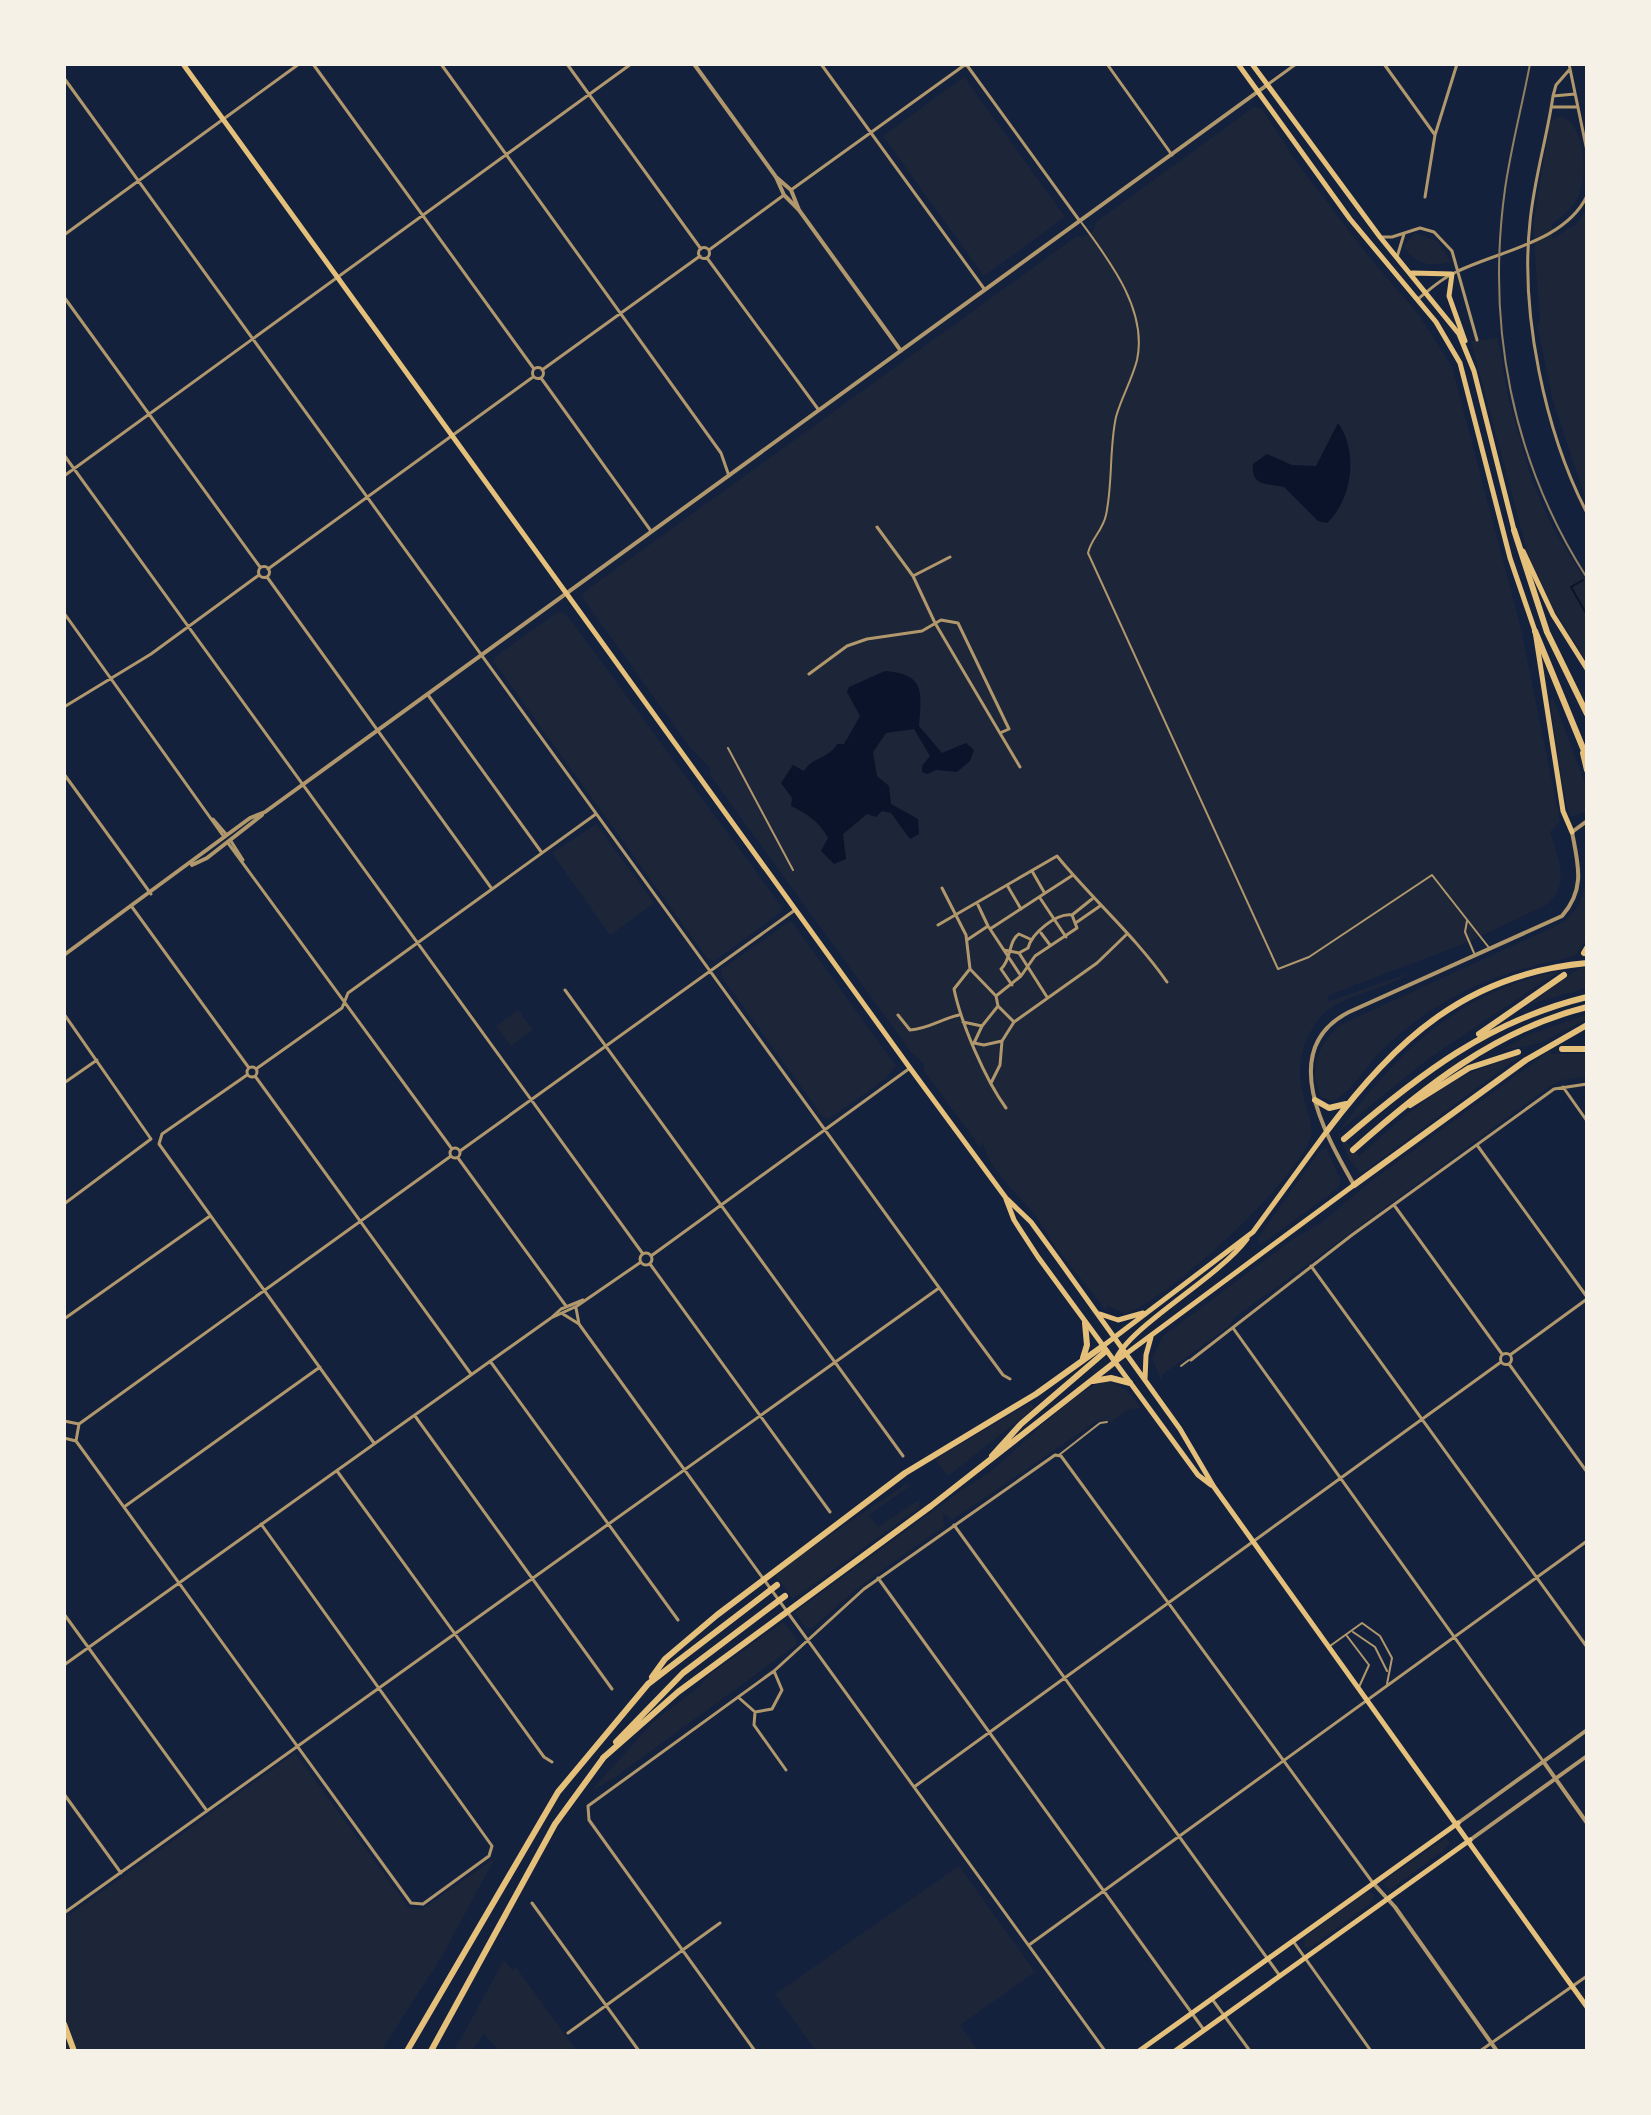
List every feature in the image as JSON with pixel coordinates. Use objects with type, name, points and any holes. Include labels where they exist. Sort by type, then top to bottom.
[{"type":"highway","points":[[1514,530],[1536,602],[1560,662],[1587,714]]},
{"type":"highway","points":[[1535,631],[1587,758]]},
{"type":"highway","points":[[1560,662],[1587,703]]},
{"type":"highway","points":[[1580,742],[1587,770]]},
{"type":"highway","points":[[1327,1131],[1346,1104],[1395,1048],[1451,1006],[1511,979],[1587,963]]},
{"type":"highway","points":[[1344,1139],[1420,1076],[1564,975]]},
{"type":"highway","points":[[1470,1042],[1538,1011],[1587,997]]},
{"type":"highway","points":[[1353,1150],[1390,1117],[1473,1056],[1536,1024],[1587,1007]]},
{"type":"highway","points":[[1354,1185],[1526,1060],[1587,1025]]},
{"type":"highway","points":[[1562,1049],[1587,1049]]},
{"type":"highway","points":[[1390,1117],[1469,1068],[1518,1052]]},
{"type":"highway","points":[[1315,1100],[1329,1108],[1346,1104]]},
{"type":"highway","points":[[1082,1361],[1087,1345],[1085,1323]]},
{"type":"highway","points":[[407,2051],[558,1792],[648,1684],[665,1659],[769,1573],[920,1463],[1036,1394],[1104,1349]]},
{"type":"highway","points":[[990,1459],[998,1445],[1104,1349]]},
{"type":"highway","points":[[603,1758],[678,1692],[931,1506],[1115,1362]]},
{"type":"highway","points":[[1089,1382],[1111,1378],[1130,1383]]},
{"type":"highway","points":[[648,1684],[777,1585]]},
{"type":"highway","points":[[431,2051],[555,1824],[603,1758],[630,1725],[683,1673],[785,1596]]},
{"type":"highway","points":[[64,2024],[74,2051]]},
{"type":"main road","points":[[183,64],[910,1068],[1006,1198],[1031,1222],[1124,1350],[1205,1468],[1214,1487],[1458,1823],[1587,2007]]},
{"type":"main road","points":[[1238,64],[1350,219],[1436,322],[1460,363],[1495,504],[1535,631],[1536,655],[1563,793],[1563,811],[1572,832]]},
{"type":"main road","points":[[1252,64],[1380,237],[1428,291],[1465,346]]},
{"type":"main road","points":[[1412,273],[1452,274],[1449,296],[1514,530],[1553,615],[1587,669]]},
{"type":"main road","points":[[1115,1362],[1124,1350],[1217,1273],[1253,1232],[1327,1131]]},
{"type":"main road","points":[[1124,1350],[1152,1335],[1354,1185]]},
{"type":"main road","points":[[1006,1198],[1014,1220],[1085,1323],[1198,1475],[1214,1487]]},
{"type":"main road","points":[[1104,1349],[1114,1337],[1253,1232]]},
{"type":"main road","points":[[1097,1313],[1118,1320],[1148,1311]]},
{"type":"main road","points":[[1145,1380],[1146,1355],[1152,1335]]},
{"type":"main road","points":[[1139,2051],[1458,1823]]},
{"type":"main road","points":[[1175,2051],[1470,1840]]},
{"type":"street","points":[[64,235],[299,64]]},
{"type":"street","points":[[313,64],[534,369],[533,377]]},
{"type":"street","points":[[441,64],[721,453],[729,476]]},
{"type":"street","points":[[534,369],[542,370],[621,314],[700,256],[701,249],[567,64]]},
{"type":"street","points":[[64,476],[631,64]]},
{"type":"street","points":[[694,64],[776,177],[784,195],[799,210],[901,351]]},
{"type":"street","points":[[821,64],[985,290]]},
{"type":"street","points":[[791,190],[966,64],[1080,221]]},
{"type":"street","points":[[1107,64],[1172,155]]},
{"type":"street","points":[[64,955],[190,866],[226,836],[265,812],[482,656],[1296,64]]},
{"type":"street","points":[[1384,64],[1435,135]]},
{"type":"street","points":[[1425,197],[1435,135],[1457,64]]},
{"type":"street","points":[[1570,66],[1587,151]]},
{"type":"street","points":[[1570,66],[1556,85],[1553,96],[1537,165],[1529,226],[1534,335],[1553,428],[1587,513]]},
{"type":"street","points":[[64,78],[939,1288],[1003,1375],[1010,1379]]},
{"type":"street","points":[[1553,96],[1575,94]]},
{"type":"street","points":[[1552,107],[1578,107]]},
{"type":"street","points":[[776,177],[791,190],[799,210]]},
{"type":"street","points":[[707,258],[709,250],[784,195]]},
{"type":"street","points":[[1418,299],[1452,274],[1552,232],[1570,220],[1587,196]]},
{"type":"street","points":[[1380,237],[1420,228],[1428,229],[1449,245],[1477,340]]},
{"type":"street","points":[[1397,257],[1404,234]]},
{"type":"street","points":[[701,249],[709,250]]},
{"type":"street","points":[[700,256],[707,258],[819,411]]},
{"type":"street","points":[[64,297],[260,567],[268,569]]},
{"type":"street","points":[[542,370],[541,378],[652,532]]},
{"type":"street","points":[[267,577],[268,569],[367,497],[533,377],[541,378]]},
{"type":"street","points":[[64,455],[643,1254],[651,1256]]},
{"type":"street","points":[[877,527],[913,576],[935,623],[1020,767]]},
{"type":"street","points":[[913,576],[950,557]]},
{"type":"street","points":[[64,707],[188,627],[259,575],[260,567]]},
{"type":"street","points":[[259,575],[267,577],[492,889]]},
{"type":"street","points":[[64,613],[226,836]]},
{"type":"street","points":[[809,674],[847,646],[879,635],[901,637],[922,631],[941,620],[958,623],[1009,729],[1000,733]]},
{"type":"street","points":[[428,695],[542,853]]},
{"type":"street","points":[[64,774],[151,894]]},
{"type":"street","points":[[190,866],[230,842],[265,812]]},
{"type":"street","points":[[132,907],[249,1068],[256,1069],[342,1008],[348,993],[596,814]]},
{"type":"street","points":[[1354,1185],[1315,1100],[1309,1077],[1310,1060],[1316,1043],[1332,1022],[1551,923],[1570,908],[1580,883],[1572,832],[1587,821]]},
{"type":"street","points":[[230,842],[452,1149],[460,1151]]},
{"type":"street","points":[[938,925],[1057,856],[1092,899],[1142,947],[1167,982]]},
{"type":"street","points":[[1032,871],[1044,892]]},
{"type":"street","points":[[967,940],[1073,875]]},
{"type":"street","points":[[1007,885],[1021,909]]},
{"type":"street","points":[[942,888],[967,940],[970,969],[996,996],[998,1006],[1014,1022]]},
{"type":"street","points":[[1040,898],[1066,937]]},
{"type":"street","points":[[1019,953],[1028,948],[1030,939],[1054,920],[1064,914],[1072,915],[1092,899]]},
{"type":"street","points":[[977,904],[1021,976]]},
{"type":"street","points":[[1077,922],[1100,906]]},
{"type":"street","points":[[458,1158],[460,1151],[795,910]]},
{"type":"street","points":[[996,996],[1021,976],[1035,956],[1077,928],[1072,915]]},
{"type":"street","points":[[1041,933],[1050,945]]},
{"type":"street","points":[[1012,985],[1001,969],[1009,959],[1015,936],[1019,934],[1030,939]]},
{"type":"street","points":[[991,1083],[1000,1065],[1002,1041],[1014,1022],[1097,963],[1127,934]]},
{"type":"street","points":[[1142,947],[1148,942]]},
{"type":"street","points":[[1028,948],[1035,956]]},
{"type":"street","points":[[1004,950],[1019,953],[1048,998]]},
{"type":"street","points":[[970,969],[954,989],[959,1015],[1006,1108]]},
{"type":"street","points":[[565,990],[903,1456]]},
{"type":"street","points":[[974,1043],[982,1026],[998,1006]]},
{"type":"street","points":[[64,1014],[151,1139],[64,1204]]},
{"type":"street","points":[[898,1015],[910,1030],[924,1029],[940,1018],[959,1015]]},
{"type":"street","points":[[963,1022],[982,1026]]},
{"type":"street","points":[[974,1043],[984,1045],[1002,1041]]},
{"type":"street","points":[[64,1083],[97,1060]]},
{"type":"street","points":[[249,1068],[247,1075],[159,1140],[374,1443]]},
{"type":"street","points":[[650,1264],[651,1256],[910,1068]]},
{"type":"street","points":[[256,1069],[255,1076],[471,1375]]},
{"type":"street","points":[[247,1075],[255,1076]]},
{"type":"street","points":[[1191,1360],[1311,1266],[1554,1089],[1587,1084]]},
{"type":"street","points":[[1563,1087],[1587,1121]]},
{"type":"street","points":[[1477,1145],[1587,1298],[1510,1355],[1502,1354]]},
{"type":"street","points":[[261,1524],[493,1851],[418,1906],[411,1903],[297,1748],[76,1441],[75,1432],[79,1424],[451,1156],[452,1149]]},
{"type":"street","points":[[451,1156],[458,1158],[566,1306]]},
{"type":"street","points":[[914,1787],[1501,1362],[1502,1354],[1394,1205]]},
{"type":"street","points":[[64,1319],[210,1216]]},
{"type":"street","points":[[551,1318],[576,1307],[641,1262],[643,1254]]},
{"type":"street","points":[[641,1262],[650,1264],[830,1512]]},
{"type":"street","points":[[1311,1266],[1587,1647]]},
{"type":"street","points":[[64,1913],[939,1288]]},
{"type":"street","points":[[64,1665],[566,1306],[583,1300]]},
{"type":"street","points":[[576,1307],[579,1324]]},
{"type":"street","points":[[563,1314],[579,1324],[1105,2051]]},
{"type":"street","points":[[1233,1328],[1338,1480],[1587,1823]]},
{"type":"street","points":[[1509,1364],[1510,1355]]},
{"type":"street","points":[[490,1361],[678,1620]]},
{"type":"street","points":[[1501,1362],[1509,1364],[1587,1472]]},
{"type":"street","points":[[124,1507],[320,1367]]},
{"type":"street","points":[[414,1416],[612,1689]]},
{"type":"street","points":[[64,1421],[79,1424]]},
{"type":"street","points":[[66,1437],[76,1441]]},
{"type":"street","points":[[755,2051],[589,1820],[588,1806],[774,1671],[878,1578],[1059,1455],[1497,2051]]},
{"type":"street","points":[[337,1471],[544,1757],[552,1762]]},
{"type":"street","points":[[954,1525],[1280,1976]]},
{"type":"street","points":[[1029,1945],[1587,1541]]},
{"type":"street","points":[[878,1578],[1204,2030]]},
{"type":"street","points":[[64,1614],[207,1811]]},
{"type":"street","points":[[755,1712],[772,1709],[781,1697],[781,1682],[774,1671]]},
{"type":"street","points":[[738,1697],[755,1712]]},
{"type":"street","points":[[755,1712],[754,1725],[786,1770]]},
{"type":"street","points":[[1458,1823],[1587,1730]]},
{"type":"street","points":[[1470,1840],[1587,1756]]},
{"type":"street","points":[[64,1794],[121,1873]]},
{"type":"street","points":[[532,1903],[639,2051]]},
{"type":"street","points":[[568,2033],[720,1923]]},
{"type":"street","points":[[1293,1941],[1371,2051]]},
{"type":"street","points":[[1480,2051],[1587,1976]]},
{"type":"street","points":[[1212,1999],[1250,2051]]},
{"type":"lane","points":[[1080,221],[1125,291],[1137,318],[1139,339],[1132,374],[1116,419],[1107,511],[1103,527],[1088,553],[1278,969],[1309,957],[1432,875],[1491,950]]},
{"type":"lane","points":[[728,748],[793,870]]},
{"type":"lane","points":[[1467,920],[1465,932],[1476,956]]},
{"type":"lane","points":[[1181,1366],[1191,1360]]},
{"type":"lane","points":[[1059,1455],[1100,1423],[1107,1422]]},
{"type":"lane","points":[[1329,1646],[1362,1623],[1375,1630],[1392,1658],[1387,1685]]},
{"type":"lane","points":[[1351,1631],[1375,1647],[1387,1672]]},
{"type":"lane","points":[[1346,1635],[1369,1665],[1359,1687]]},
{"type":"shaded area","points":[[964,77],[1065,217],[984,276],[883,136]]},
{"type":"shaded area","points":[[1254,107],[1262,109],[1297,163],[1370,258],[1419,315],[1452,367],[1521,629],[1560,821],[1550,832],[1559,861],[1560,880],[1554,897],[1546,905],[1466,943],[1329,995],[1327,1002],[1410,973],[1346,1000],[1323,1014],[1305,1044],[1300,1064],[1301,1084],[1311,1127],[1311,1135],[1302,1154],[1284,1179],[1230,1236],[1170,1287],[1125,1314],[1107,1305],[1107,1311],[1056,1248],[1037,1217],[1001,1177],[988,1158],[983,1143],[980,1147],[924,1071],[924,1064],[911,1052],[710,775],[710,768],[689,746],[582,597],[584,592],[1077,236],[1083,237],[1094,230],[1096,222]]},
{"type":"shaded area","points":[[1561,116],[1576,130],[1584,165],[1576,201],[1552,224],[1552,239],[1576,224],[1587,210],[1587,503],[1553,401],[1537,325],[1540,321],[1533,226],[1550,122]]},
{"type":"shaded area","points":[[1415,233],[1437,241],[1451,262],[1430,264],[1414,258],[1403,247]]},
{"type":"shaded area","points":[[1498,338],[1508,397],[1533,484],[1552,526],[1587,583],[1587,662],[1552,606],[1529,558],[1471,341]]},
{"type":"shaded area","points":[[1338,423],[1349,448],[1350,475],[1342,502],[1327,523],[1318,521],[1284,487],[1257,480],[1253,464],[1267,454],[1292,465],[1316,466]]},
{"type":"shaded area","points":[[558,612],[566,614],[782,907],[780,913],[714,961],[707,958],[494,662],[496,656]]},
{"type":"shaded area","points":[[885,671],[908,676],[915,681],[920,695],[919,726],[942,753],[966,743],[974,750],[970,761],[957,772],[936,770],[927,774],[922,772],[922,766],[930,756],[914,729],[886,733],[873,752],[877,776],[889,786],[891,804],[918,819],[919,834],[910,839],[891,813],[882,811],[876,817],[867,814],[843,834],[846,859],[834,864],[821,851],[828,838],[821,827],[791,806],[792,798],[781,783],[793,765],[804,771],[837,744],[844,744],[860,716],[847,692],[849,687]]},
{"type":"shaded area","points":[[1553,698],[1585,783],[1585,812],[1571,817],[1556,742],[1550,699]]},
{"type":"shaded area","points":[[596,824],[654,903],[610,935],[552,853]]},
{"type":"shaded area","points":[[1587,881],[1587,938],[1575,956],[1494,978],[1446,1001],[1401,1033],[1339,1098],[1332,1101],[1321,1097],[1315,1077],[1317,1058],[1326,1040],[1340,1025],[1564,922],[1579,905]]},
{"type":"shaded area","points":[[792,922],[896,1066],[884,1080],[829,1119],[823,1117],[721,976],[722,969]]},
{"type":"shaded area","points":[[1579,968],[1587,968],[1587,988],[1530,1004]]},
{"type":"shaded area","points":[[1559,971],[1428,1059],[1339,1131],[1384,1075],[1433,1029],[1490,994]]},
{"type":"shaded area","points":[[518,1010],[533,1030],[511,1046],[496,1026]]},
{"type":"shaded area","points":[[1587,1014],[1587,1019],[1540,1043],[1500,1051],[1526,1036]]},
{"type":"shaded area","points":[[1551,1050],[1551,1054],[1587,1054],[1587,1077],[1562,1080],[1546,1089],[1233,1319],[1229,1326],[1163,1374],[1161,1380],[1152,1358],[1163,1336],[1293,1239],[1321,1223],[1370,1182]]},
{"type":"shaded area","points":[[1520,1056],[1366,1170],[1360,1173],[1349,1159],[1337,1130],[1359,1157],[1433,1095],[1476,1071]]},
{"type":"shaded area","points":[[1321,1149],[1327,1149],[1341,1181],[1337,1189],[1261,1245],[1257,1239]]},
{"type":"shaded area","points":[[1109,1381],[1128,1391],[1141,1408],[1129,1409],[1111,1422],[1100,1419],[952,1520],[943,1514],[944,1526],[859,1587],[812,1628],[806,1628],[795,1612],[985,1476],[1077,1396]]},
{"type":"shaded area","points":[[1031,1403],[1034,1408],[948,1476],[935,1459]]},
{"type":"shaded area","points":[[906,1484],[910,1486],[869,1515],[878,1527],[920,1499],[919,1508],[793,1599],[774,1573]]},
{"type":"shaded area","points":[[783,1622],[796,1638],[796,1645],[614,1778],[591,1791],[654,1721],[699,1687],[708,1676]]},
{"type":"shaded area","points":[[295,1753],[409,1908],[422,1909],[495,1858],[442,1956],[381,2051],[64,2051],[64,1919]]},
{"type":"shaded area","points":[[1446,1838],[1450,1843],[1444,1850],[1391,1889],[1384,1886],[1386,1879]]},
{"type":"shaded area","points":[[959,1866],[1035,1972],[960,2025],[978,2051],[816,2051],[775,1994]]},
{"type":"shaded area","points":[[1367,1892],[1374,1894],[1372,1902],[1311,1947],[1304,1947],[1305,1937]]},
{"type":"shaded area","points":[[504,1960],[513,1971],[515,1966],[577,2051],[499,2051],[484,2034],[472,2051],[454,2051]]},
{"type":"waterway","points":[[1583,580],[1571,587],[1587,615]]},
{"type":"railway","points":[[1530,64],[1510,158],[1500,240],[1499,291],[1503,341],[1523,440],[1561,533],[1587,578]]}]
